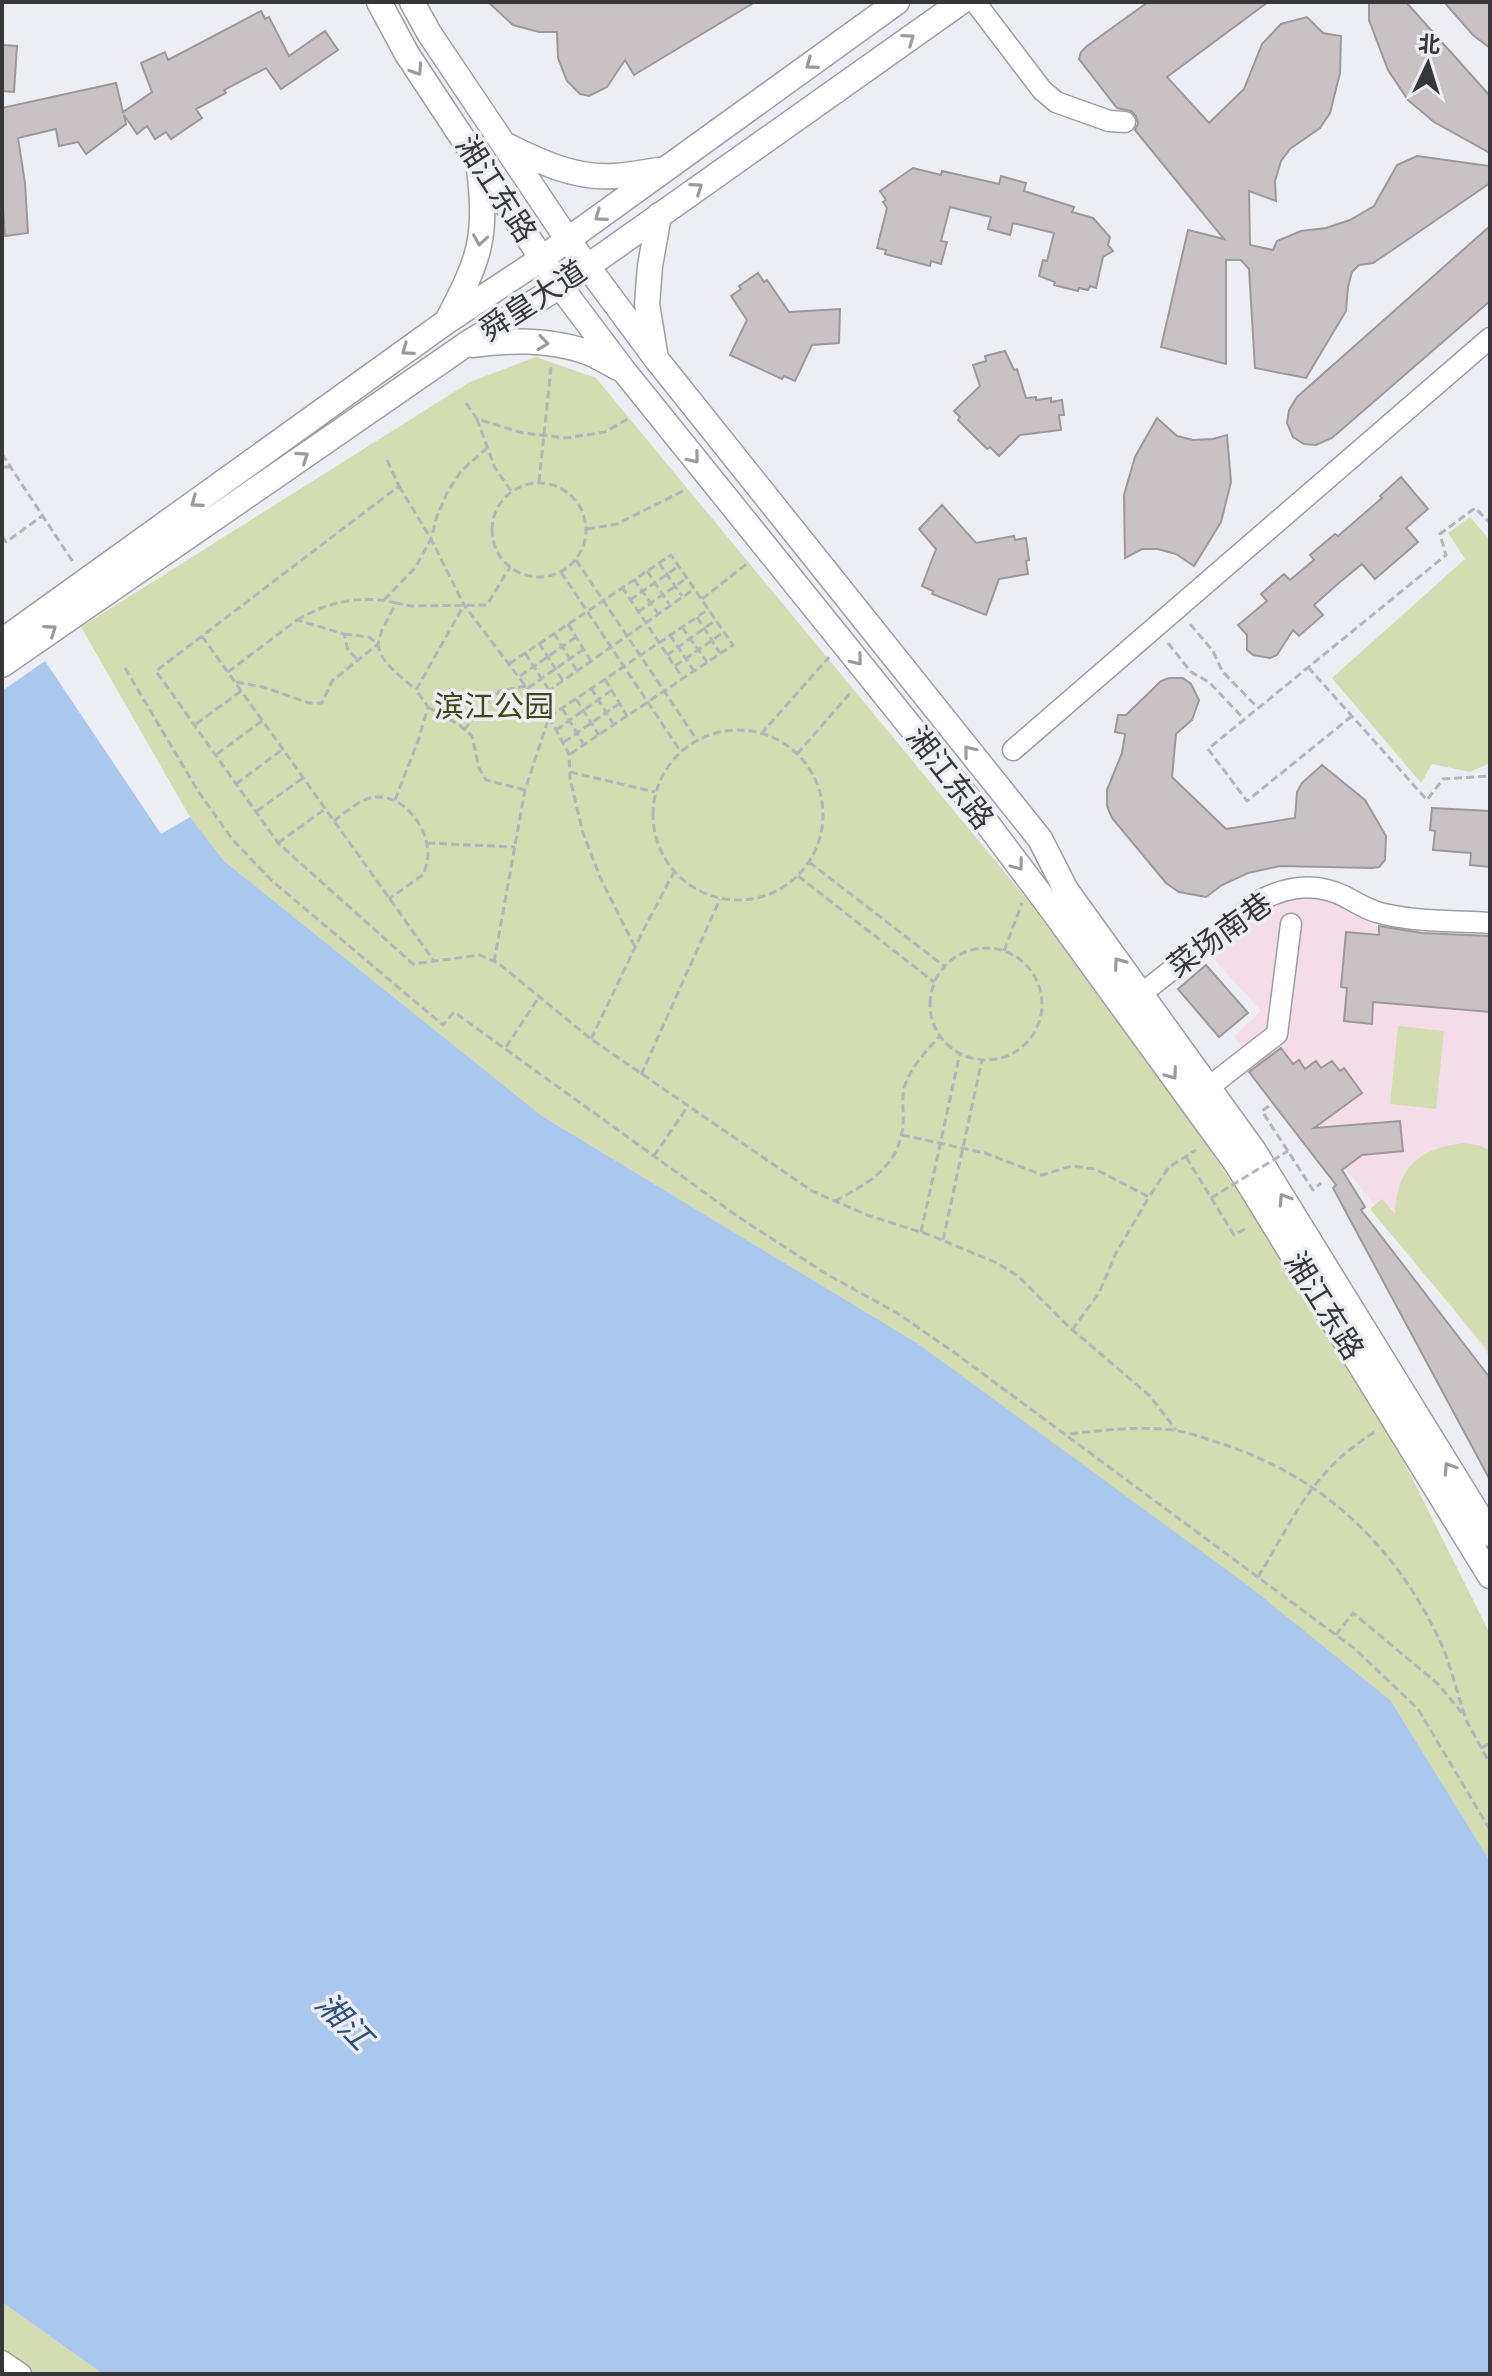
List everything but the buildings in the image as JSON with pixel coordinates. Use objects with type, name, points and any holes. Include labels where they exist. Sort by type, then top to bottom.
[{"type":"main road","name":"湘江东路","points":[[379,2],[407,54],[560,286],[624,371],[968,798],[1236,1163],[1490,1576]]},
{"type":"main road","name":"湘江东路","points":[[412,2],[429,33],[568,240],[657,360],[1040,839],[1066,890],[1254,1151],[1490,1534]]},
{"type":"main road","name":"舜皇大道","points":[[88,582],[446,322],[568,240],[897,2]]},
{"type":"main road","name":"舜皇大道","points":[[88,582],[560,286],[961,2]]},
{"type":"main road","points":[[503,143],[549,166],[582,174],[613,177],[666,169]]},
{"type":"main road","points":[[446,322],[471,277],[482,242],[483,204],[478,163]]},
{"type":"main road","points":[[657,360],[647,304],[659,215]]},
{"type":"main road","points":[[465,345],[510,340],[547,343],[585,352],[624,371]]},
{"type":"main road","points":[[669,426],[693,405]]},
{"type":"main road","points":[[2,641],[88,582]]},
{"type":"main road","points":[[2,665],[88,582]]},
{"type":"street","points":[[975,2],[1042,90],[1056,102],[1109,121],[1125,122]]},
{"type":"street","points":[[1013,750],[1490,338]]},
{"type":"street","name":"菜场南巷","points":[[1141,994],[1261,900],[1278,891],[1299,887],[1320,888],[1383,914],[1490,923]]},
{"type":"street","points":[[1209,1087],[1277,1034],[1291,924]]},
{"type":"street","points":[[2,2361],[21,2374]]},
{"type":"path","points":[[539,482],[552,363]]},
{"type":"path","points":[[466,403],[477,419],[495,468],[511,491]]},
{"type":"path","points":[[477,419],[523,433],[566,438],[605,432],[651,404]]},
{"type":"path","points":[[384,600],[415,568],[431,539],[448,491],[461,471],[487,448]]},
{"type":"path","points":[[2,454],[88,582]]},
{"type":"path","points":[[387,460],[464,605],[549,717],[569,754],[583,833],[600,877],[635,947]]},
{"type":"path","points":[[2,467],[11,467]]},
{"type":"path","points":[[539,482],[555,485],[570,493],[580,506],[586,521],[587,537],[576,560],[561,572],[542,578],[527,576],[501,560],[491,531],[493,516],[511,491],[539,482]]},
{"type":"path","points":[[399,486],[156,671],[278,843],[413,964],[480,955],[494,962],[591,1039],[812,1191],[867,1215],[921,1232],[997,1263],[1018,1276],[1072,1330],[1150,1396],[1176,1430]]},
{"type":"path","points":[[587,529],[617,524],[683,491]]},
{"type":"path","points":[[1352,716],[1247,801],[1208,749],[1446,555],[1440,534],[1475,508],[1490,523]]},
{"type":"path","points":[[2,536],[6,542],[42,516]]},
{"type":"path","points":[[702,599],[767,548]]},
{"type":"path","points":[[509,664],[671,555],[733,645],[569,754]]},
{"type":"path","points":[[576,560],[697,740]]},
{"type":"path","points":[[659,563],[683,597]]},
{"type":"path","points":[[630,600],[679,566]]},
{"type":"path","points":[[228,672],[314,610],[366,598],[411,606],[487,605],[510,567]]},
{"type":"path","points":[[647,571],[670,606]]},
{"type":"path","points":[[561,572],[681,752]]},
{"type":"path","points":[[638,612],[687,578]]},
{"type":"path","points":[[634,579],[658,614]]},
{"type":"path","points":[[622,587],[683,678]]},
{"type":"path","points":[[536,700],[694,589]]},
{"type":"path","points":[[396,603],[382,630],[379,652],[428,707],[472,736],[479,768],[486,780],[525,790]]},
{"type":"path","points":[[416,690],[464,605]]},
{"type":"path","points":[[1177,608],[1213,651],[1222,671],[1258,708]]},
{"type":"path","points":[[494,962],[525,790],[549,717],[709,609]]},
{"type":"path","points":[[697,617],[720,653]]},
{"type":"path","points":[[297,620],[344,634],[369,637],[378,644]]},
{"type":"path","points":[[667,655],[716,620]]},
{"type":"path","points":[[568,624],[591,661]]},
{"type":"path","points":[[682,627],[707,662]]},
{"type":"path","points":[[1155,627],[1191,672],[1209,682],[1245,720]]},
{"type":"path","points":[[675,666],[724,632]]},
{"type":"path","points":[[554,633],[577,671]]},
{"type":"path","points":[[344,634],[348,650],[358,660]]},
{"type":"path","points":[[670,635],[694,671]]},
{"type":"path","points":[[202,636],[434,961]]},
{"type":"path","points":[[519,677],[576,637]]},
{"type":"path","points":[[761,734],[842,642]]},
{"type":"path","points":[[539,643],[563,681]]},
{"type":"path","points":[[234,682],[263,687],[309,703],[322,703],[332,681],[378,644]]},
{"type":"path","points":[[464,730],[500,691],[527,687],[584,649]]},
{"type":"path","points":[[525,653],[550,690]]},
{"type":"path","points":[[1308,667],[1427,800],[1443,779],[1490,776]]},
{"type":"path","points":[[125,668],[198,791],[232,839],[271,880],[443,1025],[454,1012],[740,1218],[828,1275],[897,1313],[1067,1434],[1355,1649],[1418,1709],[1490,1830]]},
{"type":"path","points":[[797,754],[868,674]]},
{"type":"path","points":[[605,679],[627,716]]},
{"type":"path","points":[[591,688],[614,725]]},
{"type":"path","points":[[556,730],[612,690]]},
{"type":"path","points":[[194,725],[241,691]]},
{"type":"path","points":[[576,699],[599,735]]},
{"type":"path","points":[[563,743],[620,703]]},
{"type":"path","points":[[395,800],[428,707]]},
{"type":"path","points":[[562,708],[584,745]]},
{"type":"path","points":[[215,755],[262,721]]},
{"type":"path","points":[[721,731],[751,731],[779,740],[803,758],[818,784],[824,813],[820,843],[798,876],[783,888],[758,899],[731,901],[704,895],[681,880],[664,859],[653,834],[652,807],[659,780],[674,758],[697,740],[721,731]]},
{"type":"path","points":[[236,784],[283,749]]},
{"type":"path","points":[[570,772],[656,792]]},
{"type":"path","points":[[256,812],[303,778]]},
{"type":"path","points":[[334,821],[362,800],[377,797],[395,800],[411,812],[423,831],[426,843],[428,855],[424,874],[389,899]]},
{"type":"path","points":[[278,843],[325,809]]},
{"type":"path","points":[[426,843],[515,847]]},
{"type":"path","points":[[809,862],[944,966]]},
{"type":"path","points":[[591,1039],[674,872]]},
{"type":"path","points":[[798,876],[934,982]]},
{"type":"path","points":[[1004,951],[1031,881]]},
{"type":"path","points":[[641,1075],[720,898]]},
{"type":"path","points":[[978,948],[1004,951],[1015,955],[1029,967],[1039,982],[1043,1000],[1042,1018],[1034,1035],[1021,1049],[1005,1057],[969,1058],[952,1049],[940,1036],[932,1020],[930,1001],[934,982],[944,966],[959,954],[978,948]]},
{"type":"path","points":[[505,1048],[539,997]]},
{"type":"path","points":[[834,1201],[865,1185],[888,1167],[902,1135],[904,1089],[918,1060],[940,1036]]},
{"type":"path","points":[[921,1232],[960,1053]]},
{"type":"path","points":[[943,1241],[982,1060]]},
{"type":"path","points":[[654,1156],[688,1106]]},
{"type":"path","points":[[1269,1106],[1262,1111],[1313,1190],[1321,1183]]},
{"type":"path","points":[[902,1135],[985,1153],[1042,1175],[1072,1166],[1095,1169],[1149,1197]]},
{"type":"path","points":[[1072,1330],[1099,1293],[1116,1253],[1169,1167],[1196,1150]]},
{"type":"path","points":[[1211,1198],[1288,1151]]},
{"type":"path","points":[[1186,1157],[1234,1235],[1245,1229]]},
{"type":"path","points":[[1258,1577],[1313,1487],[1338,1460],[1393,1418]]},
{"type":"path","points":[[1067,1434],[1132,1427],[1176,1430],[1256,1455],[1313,1487],[1358,1523],[1400,1572],[1437,1635],[1466,1719]]},
{"type":"path","points":[[1336,1635],[1353,1613],[1438,1684],[1466,1719],[1490,1764]]},
{"type":"path","points":[[1481,1748],[1490,1743]]},
{"type":"shaded area","points":[[1305,893],[1334,900],[1379,929],[1389,960],[1490,969],[1490,1357],[1357,1183],[1234,1037],[1261,1011],[1207,952],[1277,899]]},
{"type":"green space","name":"滨江公园","points":[[536,357],[596,378],[1031,904],[1165,1083],[1251,1211],[1397,1448],[1490,1634],[1490,1861],[1391,1701],[917,1343],[542,1116],[224,861],[190,817],[81,627],[470,382]]},
{"type":"green space","points":[[1470,517],[1490,540],[1490,763],[1470,772],[1432,764],[1421,783],[1332,678],[1465,559],[1448,533]]},
{"type":"green space","points":[[1398,1026],[1444,1031],[1436,1109],[1390,1104]]},
{"type":"green space","points":[[1463,1143],[1490,1150],[1490,1353],[1370,1209],[1382,1199],[1395,1214],[1400,1184],[1413,1163],[1434,1150]]},
{"type":"green space","points":[[2,2302],[103,2374],[2,2374]]},
{"type":"water","name":"湘江","points":[[45,661],[161,834],[190,817],[224,861],[542,1116],[917,1343],[1250,1587],[1391,1701],[1490,1861],[1490,2374],[103,2374],[2,2302],[2,691]]}]
